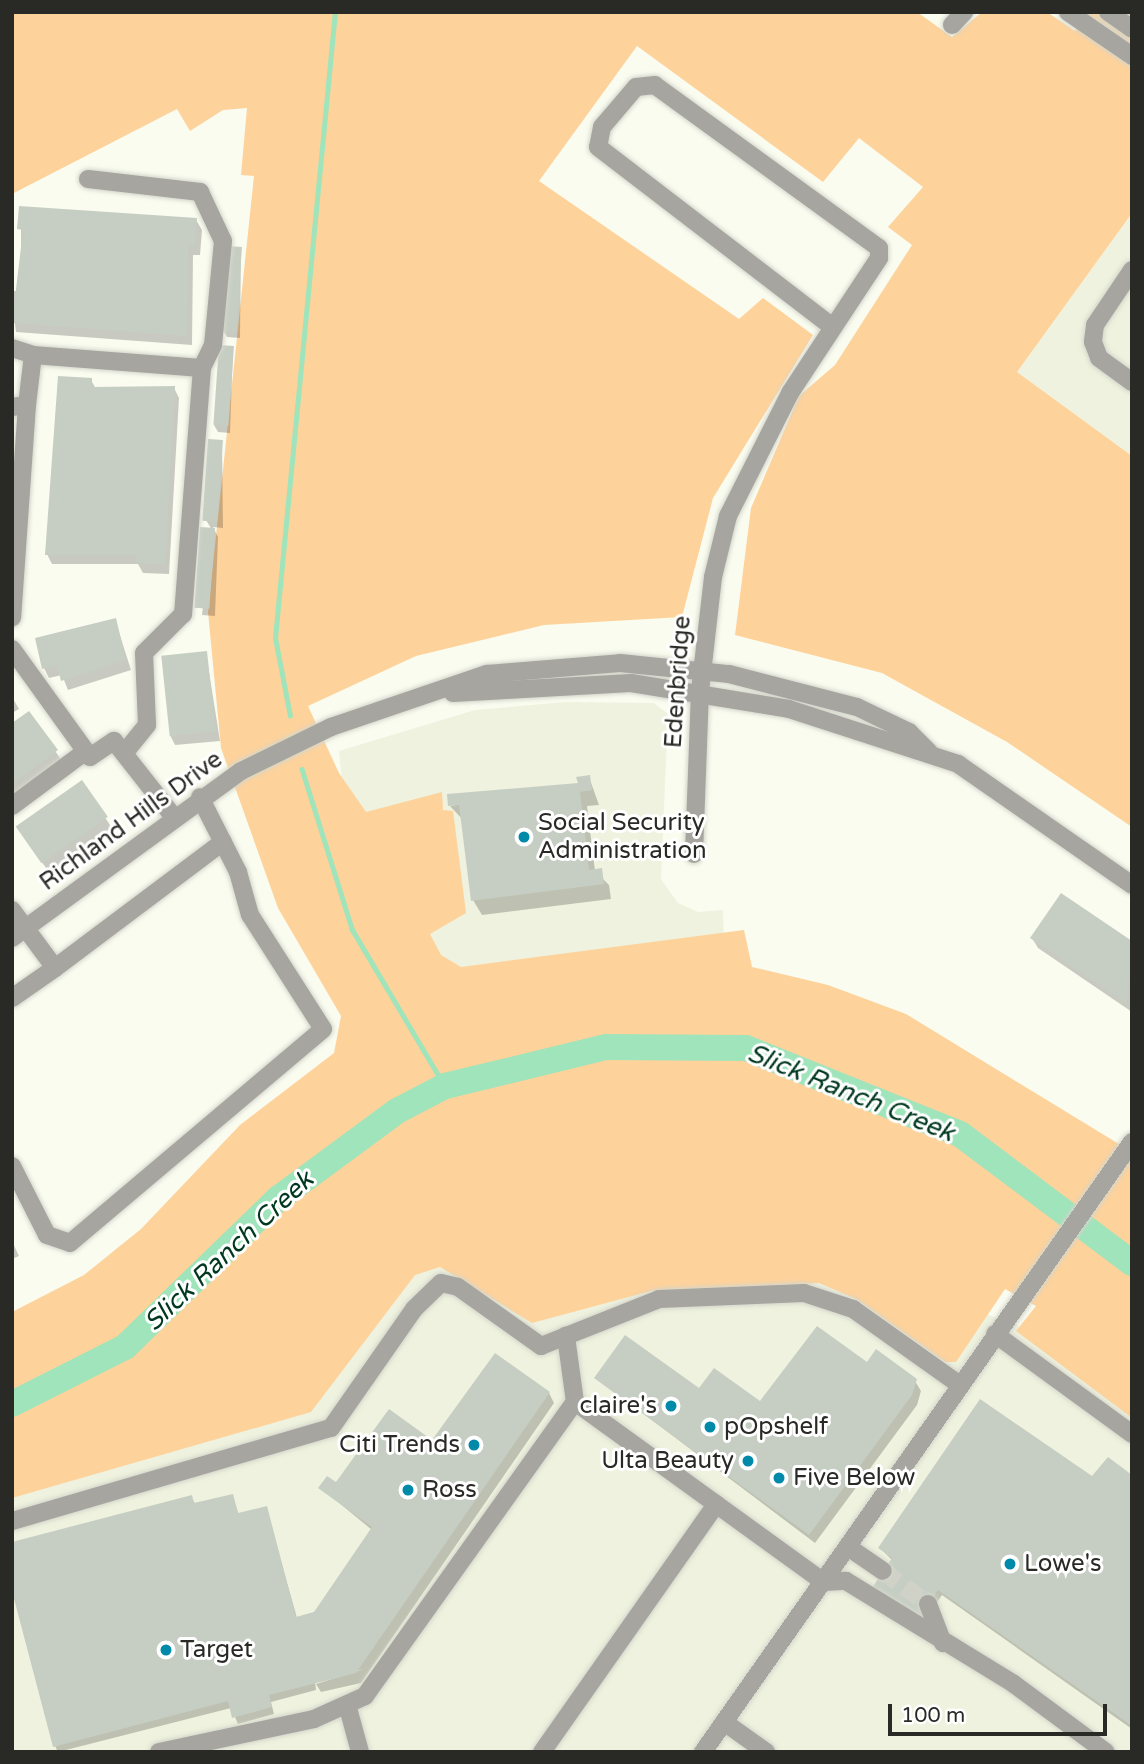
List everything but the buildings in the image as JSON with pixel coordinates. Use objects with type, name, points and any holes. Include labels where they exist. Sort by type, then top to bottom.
[{"type":"street","points":[[1068,12],[1132,56]]},
{"type":"street","points":[[1108,12],[1132,29]]},
{"type":"street","name":"Edenbridge","points":[[694,854],[700,691],[713,577],[728,516],[830,325],[879,258],[879,248],[655,85],[636,87],[602,127],[598,147],[830,325]]},
{"type":"street","points":[[88,179],[200,192],[223,241],[213,345],[202,368],[183,614],[144,653],[147,725],[124,753]]},
{"type":"street","points":[[1132,270],[1095,325],[1093,342],[1099,358],[1132,382]]},
{"type":"street","points":[[12,348],[33,355],[202,368]]},
{"type":"street","points":[[12,617],[20,406],[33,355]]},
{"type":"street","points":[[12,649],[90,757],[114,741],[173,816]]},
{"type":"street","name":"Richland Hills Drive","points":[[19,933],[200,797],[331,727],[439,693],[487,674],[534,666],[703,669],[857,707],[909,732],[929,752]]},
{"type":"street","name":"Richland Hills Drive","points":[[439,693],[631,683],[700,691],[789,709],[929,752],[977,775],[1132,885]]},
{"type":"street","points":[[12,806],[86,751]]},
{"type":"street","points":[[12,1166],[47,1235],[70,1243],[315,1042],[323,1029],[321,1017],[250,915],[223,842],[200,797]]},
{"type":"street","points":[[12,998],[223,842]]},
{"type":"street","points":[[12,910],[19,933],[55,968]]},
{"type":"street","points":[[703,1752],[1017,1302],[1128,1148]]},
{"type":"street","points":[[12,1521],[331,1428],[414,1309],[440,1283],[458,1287],[541,1346],[659,1299],[804,1293],[853,1309],[960,1385]]},
{"type":"street","points":[[995,1334],[1132,1434]]},
{"type":"street","points":[[159,1752],[348,1708],[365,1696],[575,1402],[566,1336]]},
{"type":"street","points":[[575,1402],[824,1582],[845,1581],[1014,1684],[1106,1752]]},
{"type":"street","points":[[548,1749],[716,1504]]},
{"type":"street","points":[[848,1547],[883,1571]]},
{"type":"street","points":[[928,1604],[943,1643]]},
{"type":"street","points":[[348,1708],[360,1752]]},
{"type":"street","points":[[724,1722],[766,1752]]},
{"type":"shaded area","points":[[12,12],[917,12],[952,37],[982,12],[1047,12],[1075,31],[1088,12],[1132,12],[1132,213],[1017,372],[1132,456],[1132,827],[1007,742],[882,673],[735,635],[751,508],[799,396],[835,365],[912,245],[888,227],[923,187],[859,138],[823,182],[637,46],[539,181],[739,319],[763,298],[813,335],[713,498],[682,617],[544,625],[416,656],[308,706],[339,773],[366,812],[442,792],[443,810],[453,811],[466,913],[430,934],[441,955],[461,967],[744,930],[752,967],[828,985],[906,1014],[1132,1152],[1132,1418],[1016,1331],[1036,1306],[1005,1289],[956,1362],[945,1362],[856,1299],[819,1283],[651,1291],[532,1323],[440,1267],[415,1275],[311,1412],[12,1498],[12,1312],[84,1275],[141,1229],[240,1125],[334,1053],[341,1016],[278,908],[221,748],[208,612],[254,176],[241,175],[247,108],[223,110],[190,131],[177,109],[12,194]]},
{"type":"shaded area","points":[[1132,213],[1132,456],[1017,372]]},
{"type":"shaded area","points":[[566,702],[654,703],[668,714],[661,879],[678,903],[698,912],[723,910],[724,952],[455,986],[343,790],[339,751],[475,710]]},
{"type":"shaded area","points":[[428,1261],[747,1272],[910,1288],[1017,1325],[1132,1408],[1132,1752],[12,1752],[12,1492]]},
{"type":"waterway","points":[[290,716],[275,638],[335,12]]},
{"type":"waterway","points":[[302,769],[352,929],[445,1086]]},
{"type":"waterway","name":"Slick Ranch Creek","points":[[12,1404],[125,1347],[279,1198],[397,1111],[445,1086],[606,1047],[746,1048],[960,1134],[1132,1263]]},
{"type":"tunnel","points":[[883,1571],[928,1604]]},
{"type":"place","name":"Social Security Administration","points":[[524,837]]},
{"type":"place","name":"claire's","points":[[671,1406]]},
{"type":"place","name":"pOpshelf","points":[[710,1427]]},
{"type":"place","name":"Citi Trends","points":[[474,1445]]},
{"type":"place","name":"Ulta Beauty","points":[[748,1461]]},
{"type":"place","name":"Five Below","points":[[779,1478]]},
{"type":"place","name":"Ross","points":[[408,1490]]},
{"type":"place","name":"Lowe's","points":[[1010,1564]]},
{"type":"place","name":"Target","points":[[166,1650]]}]
